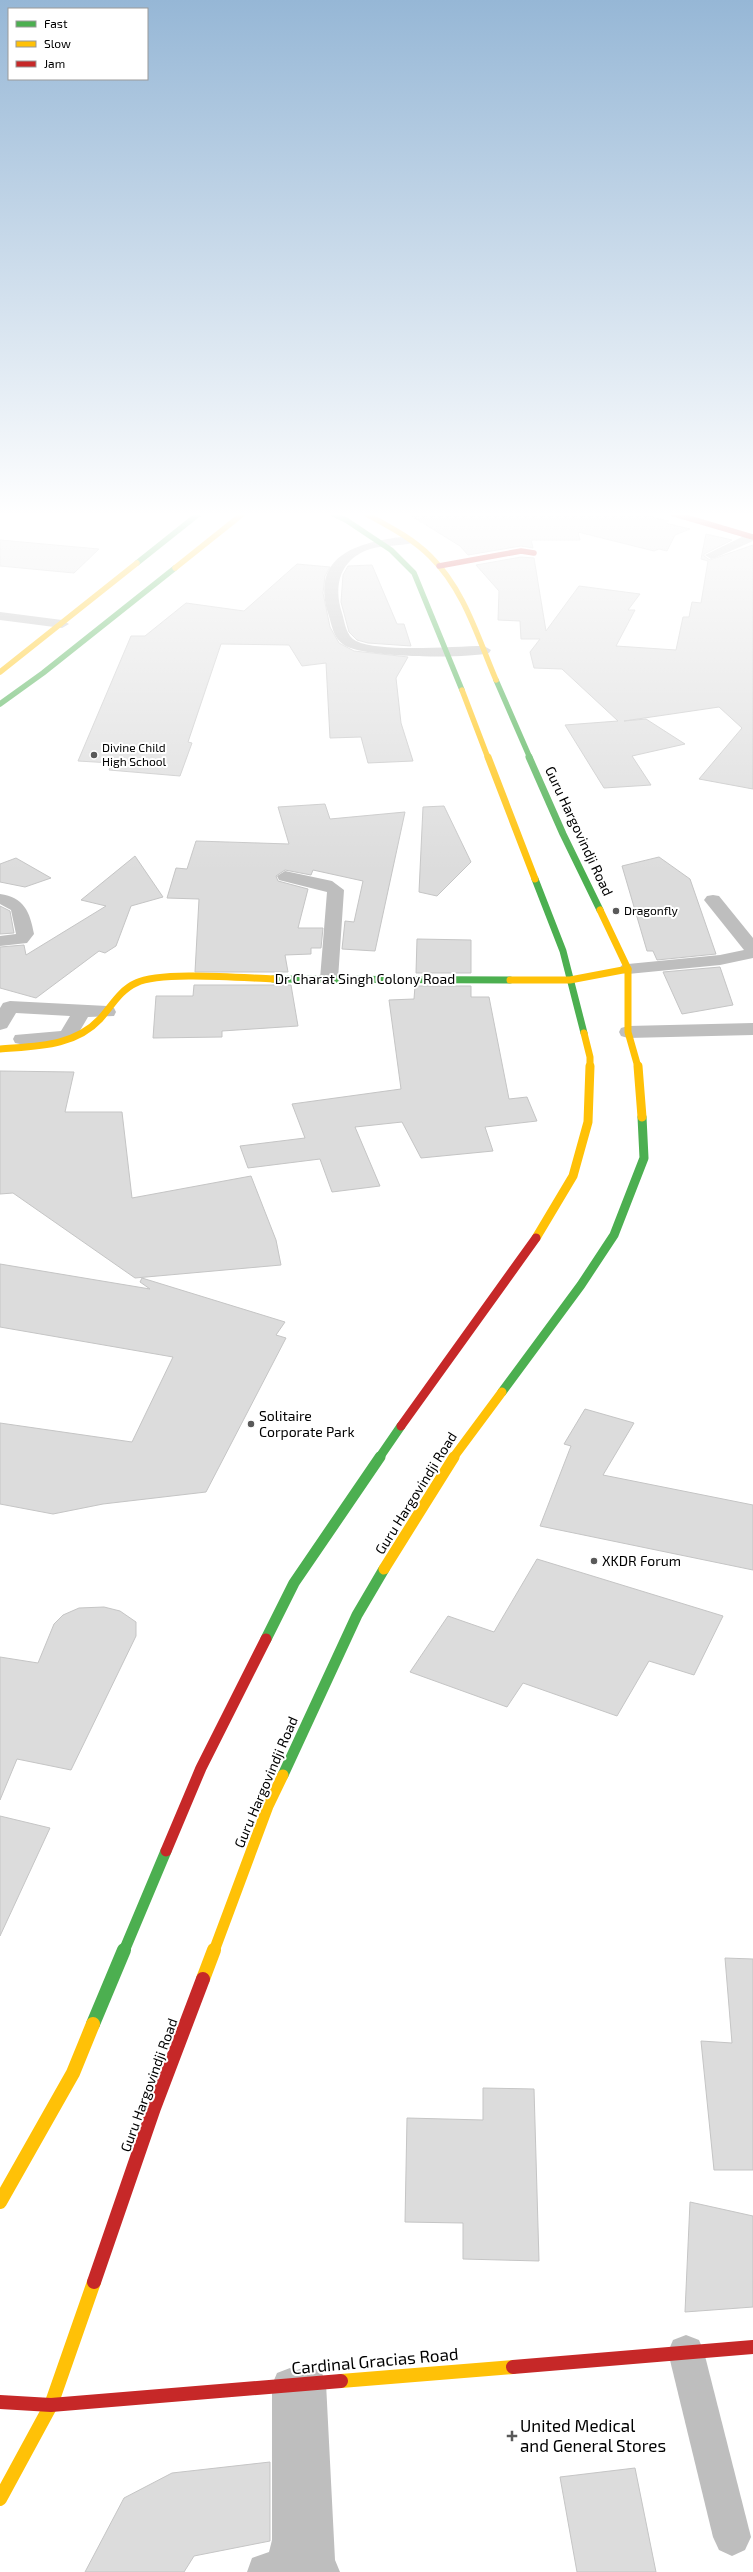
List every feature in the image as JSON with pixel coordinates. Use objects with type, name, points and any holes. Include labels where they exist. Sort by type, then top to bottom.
[{"type":"main road","points":[[0,672],[52,632]]},
{"type":"main road","points":[[0,704],[43,673],[94,632]]},
{"type":"main road","points":[[0,2202],[73,2073],[201,1768],[294,1583],[414,1407],[533,1243],[574,1176],[588,1122],[590,1056],[563,951],[439,632]]},
{"type":"main road","name":"Guru Hargovindji Road","points":[[0,2499],[51,2404],[154,2108],[268,1806],[357,1615],[445,1469],[581,1285],[614,1235],[644,1158],[640,1075],[628,1032],[628,969],[563,834],[476,632]]},
{"type":"main road","name":"Dr Charat Singh Colony Road","points":[[0,1049],[21,1043],[67,1040],[80,1036],[99,1023],[129,986],[147,978],[570,980],[628,969]]},
{"type":"main road","name":"Cardinal Gracias Road","points":[[0,2402],[51,2404],[753,2347]]},
{"type":"street","points":[[341,632],[343,638],[352,645],[372,648],[484,650]]},
{"type":"street","points":[[285,876],[326,886],[336,890],[329,978]]},
{"type":"street","points":[[0,899],[16,905],[20,909],[25,934],[21,939],[0,941]]},
{"type":"street","points":[[713,900],[753,950]]},
{"type":"street","name":"Dr Charat Singh Colony Road","points":[[628,969],[720,960],[753,953]]},
{"type":"street","points":[[0,1024],[10,1007],[107,1012]]},
{"type":"street","points":[[0,1037],[21,1043],[68,1035],[82,1011]]},
{"type":"street","points":[[628,1032],[753,1029]]},
{"type":"street","points":[[686,2352],[732,2537]]},
{"type":"street","points":[[266,2572],[284,2565],[291,2540],[299,2384]]},
{"type":"street","points":[[299,2384],[316,2560],[321,2572]]},
{"type":"building","points":[[150,632],[333,632],[339,643],[354,651],[408,657],[396,678],[401,723],[413,761],[368,763],[361,737],[330,738],[326,663],[302,666],[289,645],[221,644],[188,742],[192,743],[180,776],[109,770],[112,763],[78,761],[131,636],[145,636]]},
{"type":"building","points":[[349,632],[407,632],[411,646],[368,643],[357,640]]},
{"type":"building","points":[[521,632],[623,632],[616,646],[676,650],[680,632],[753,632],[753,789],[699,779],[742,728],[719,707],[624,721],[646,719],[685,744],[632,756],[651,785],[604,788],[565,725],[618,721],[562,669],[534,668],[530,652],[540,639],[521,639]]},
{"type":"building","points":[[325,804],[330,819],[405,812],[375,951],[342,949],[345,921],[354,922],[363,881],[313,870],[311,875],[285,870],[276,876],[278,881],[308,889],[298,928],[323,928],[321,948],[311,948],[311,954],[285,955],[288,972],[195,972],[199,899],[167,898],[176,868],[187,869],[196,841],[289,844],[278,807]]},
{"type":"building","points":[[444,806],[471,862],[437,896],[419,892],[423,807]]},
{"type":"building","points":[[135,856],[163,897],[131,906],[116,946],[105,953],[99,951],[36,998],[0,988],[0,947],[24,945],[26,955],[106,906],[81,900]]},
{"type":"building","points":[[659,857],[690,879],[716,954],[657,960],[653,951],[647,951],[622,866]]},
{"type":"building","points":[[16,858],[51,878],[25,887],[0,882],[0,864]]},
{"type":"building","points":[[0,906],[10,911],[14,933],[0,934]]},
{"type":"building","points":[[417,939],[471,940],[471,973],[416,973]]},
{"type":"building","points":[[720,967],[733,1005],[682,1014],[663,972]]},
{"type":"building","points":[[194,985],[291,985],[298,1026],[222,1031],[222,1037],[153,1038],[156,996],[193,996]]},
{"type":"building","points":[[415,986],[471,986],[471,997],[489,997],[509,1099],[527,1097],[537,1121],[485,1127],[493,1151],[421,1158],[402,1122],[355,1127],[380,1186],[332,1192],[320,1159],[248,1168],[240,1146],[305,1138],[292,1104],[401,1089],[389,1000],[414,999]]},
{"type":"building","points":[[0,1071],[74,1072],[65,1112],[122,1112],[132,1198],[251,1176],[276,1240],[281,1265],[135,1278],[13,1193],[0,1194]]},
{"type":"building","points":[[0,1264],[150,1289],[140,1282],[142,1278],[285,1322],[276,1335],[286,1338],[206,1492],[103,1504],[53,1514],[0,1504],[0,1423],[132,1442],[173,1357],[0,1327]]},
{"type":"building","points":[[585,1409],[634,1423],[603,1475],[753,1505],[753,1570],[540,1526],[571,1446],[564,1444]]},
{"type":"building","points":[[537,1559],[723,1616],[694,1675],[649,1661],[617,1716],[523,1683],[507,1707],[410,1672],[448,1616],[494,1632]]},
{"type":"building","points":[[104,1607],[120,1611],[136,1622],[136,1636],[71,1770],[17,1759],[0,1800],[0,1657],[38,1663],[54,1624],[63,1615],[79,1608]]},
{"type":"building","points":[[0,1816],[50,1828],[0,1936]]},
{"type":"building","points":[[725,1958],[753,1959],[753,2170],[714,2170],[701,2041],[732,2043]]},
{"type":"building","points":[[483,2088],[534,2089],[539,2261],[463,2259],[463,2223],[405,2222],[407,2118],[483,2120]]},
{"type":"building","points":[[690,2202],[753,2216],[753,2307],[685,2312]]},
{"type":"building","points":[[270,2462],[270,2541],[194,2556],[184,2572],[85,2572],[124,2498],[172,2473]]},
{"type":"building","points":[[635,2468],[656,2572],[577,2572],[560,2477]]},
{"type":"traffic: fast","points":[[0,704],[43,673],[95,632]]},
{"type":"traffic: fast","points":[[438,632],[462,690]]},
{"type":"traffic: fast","points":[[496,680],[563,834],[600,910]]},
{"type":"traffic: fast","points":[[535,879],[563,951],[584,1033]]},
{"type":"traffic: fast","points":[[273,979],[510,980]]},
{"type":"traffic: fast","points":[[502,1392],[581,1285],[614,1235],[644,1158],[642,1117]]},
{"type":"traffic: fast","points":[[266,1639],[294,1583],[401,1426]]},
{"type":"traffic: fast","points":[[283,1775],[357,1615],[384,1569]]},
{"type":"traffic: fast","points":[[93,2024],[166,1851]]},
{"type":"traffic: slow","points":[[0,672],[50,632]]},
{"type":"traffic: slow","points":[[476,632],[496,680]]},
{"type":"traffic: slow","points":[[462,690],[535,879]]},
{"type":"traffic: slow","points":[[600,910],[628,969],[628,1032],[640,1075],[642,1117]]},
{"type":"traffic: slow","points":[[510,980],[570,980],[628,969]]},
{"type":"traffic: slow","points":[[0,1049],[53,1044],[78,1036],[99,1020],[126,989],[137,982],[147,979],[181,977],[273,979]]},
{"type":"traffic: slow","points":[[536,1238],[573,1176],[588,1122],[590,1057],[584,1033]]},
{"type":"traffic: slow","points":[[384,1569],[445,1469],[502,1392]]},
{"type":"traffic: slow","points":[[203,1979],[268,1806],[283,1775]]},
{"type":"traffic: slow","points":[[0,2202],[73,2073],[93,2024]]},
{"type":"traffic: slow","points":[[0,2499],[51,2405],[94,2282]]},
{"type":"traffic: slow","points":[[341,2381],[513,2367]]},
{"type":"traffic: jam","points":[[401,1426],[536,1238]]},
{"type":"traffic: jam","points":[[166,1851],[201,1768],[266,1639]]},
{"type":"traffic: jam","points":[[94,2282],[154,2108],[203,1979]]},
{"type":"traffic: jam","points":[[513,2367],[753,2347]]},
{"type":"traffic: jam","points":[[0,2402],[51,2405],[341,2381]]},
{"type":"place","name":"Divine Child High School","points":[[94,755]]},
{"type":"place","name":"Dragonfly","points":[[616,911]]},
{"type":"place","name":"Solitaire Corporate Park","points":[[251,1424]]},
{"type":"place","name":"XKDR Forum","points":[[594,1561]]},
{"type":"place","name":"United Medical and General Stores","points":[[512,2436]]}]
